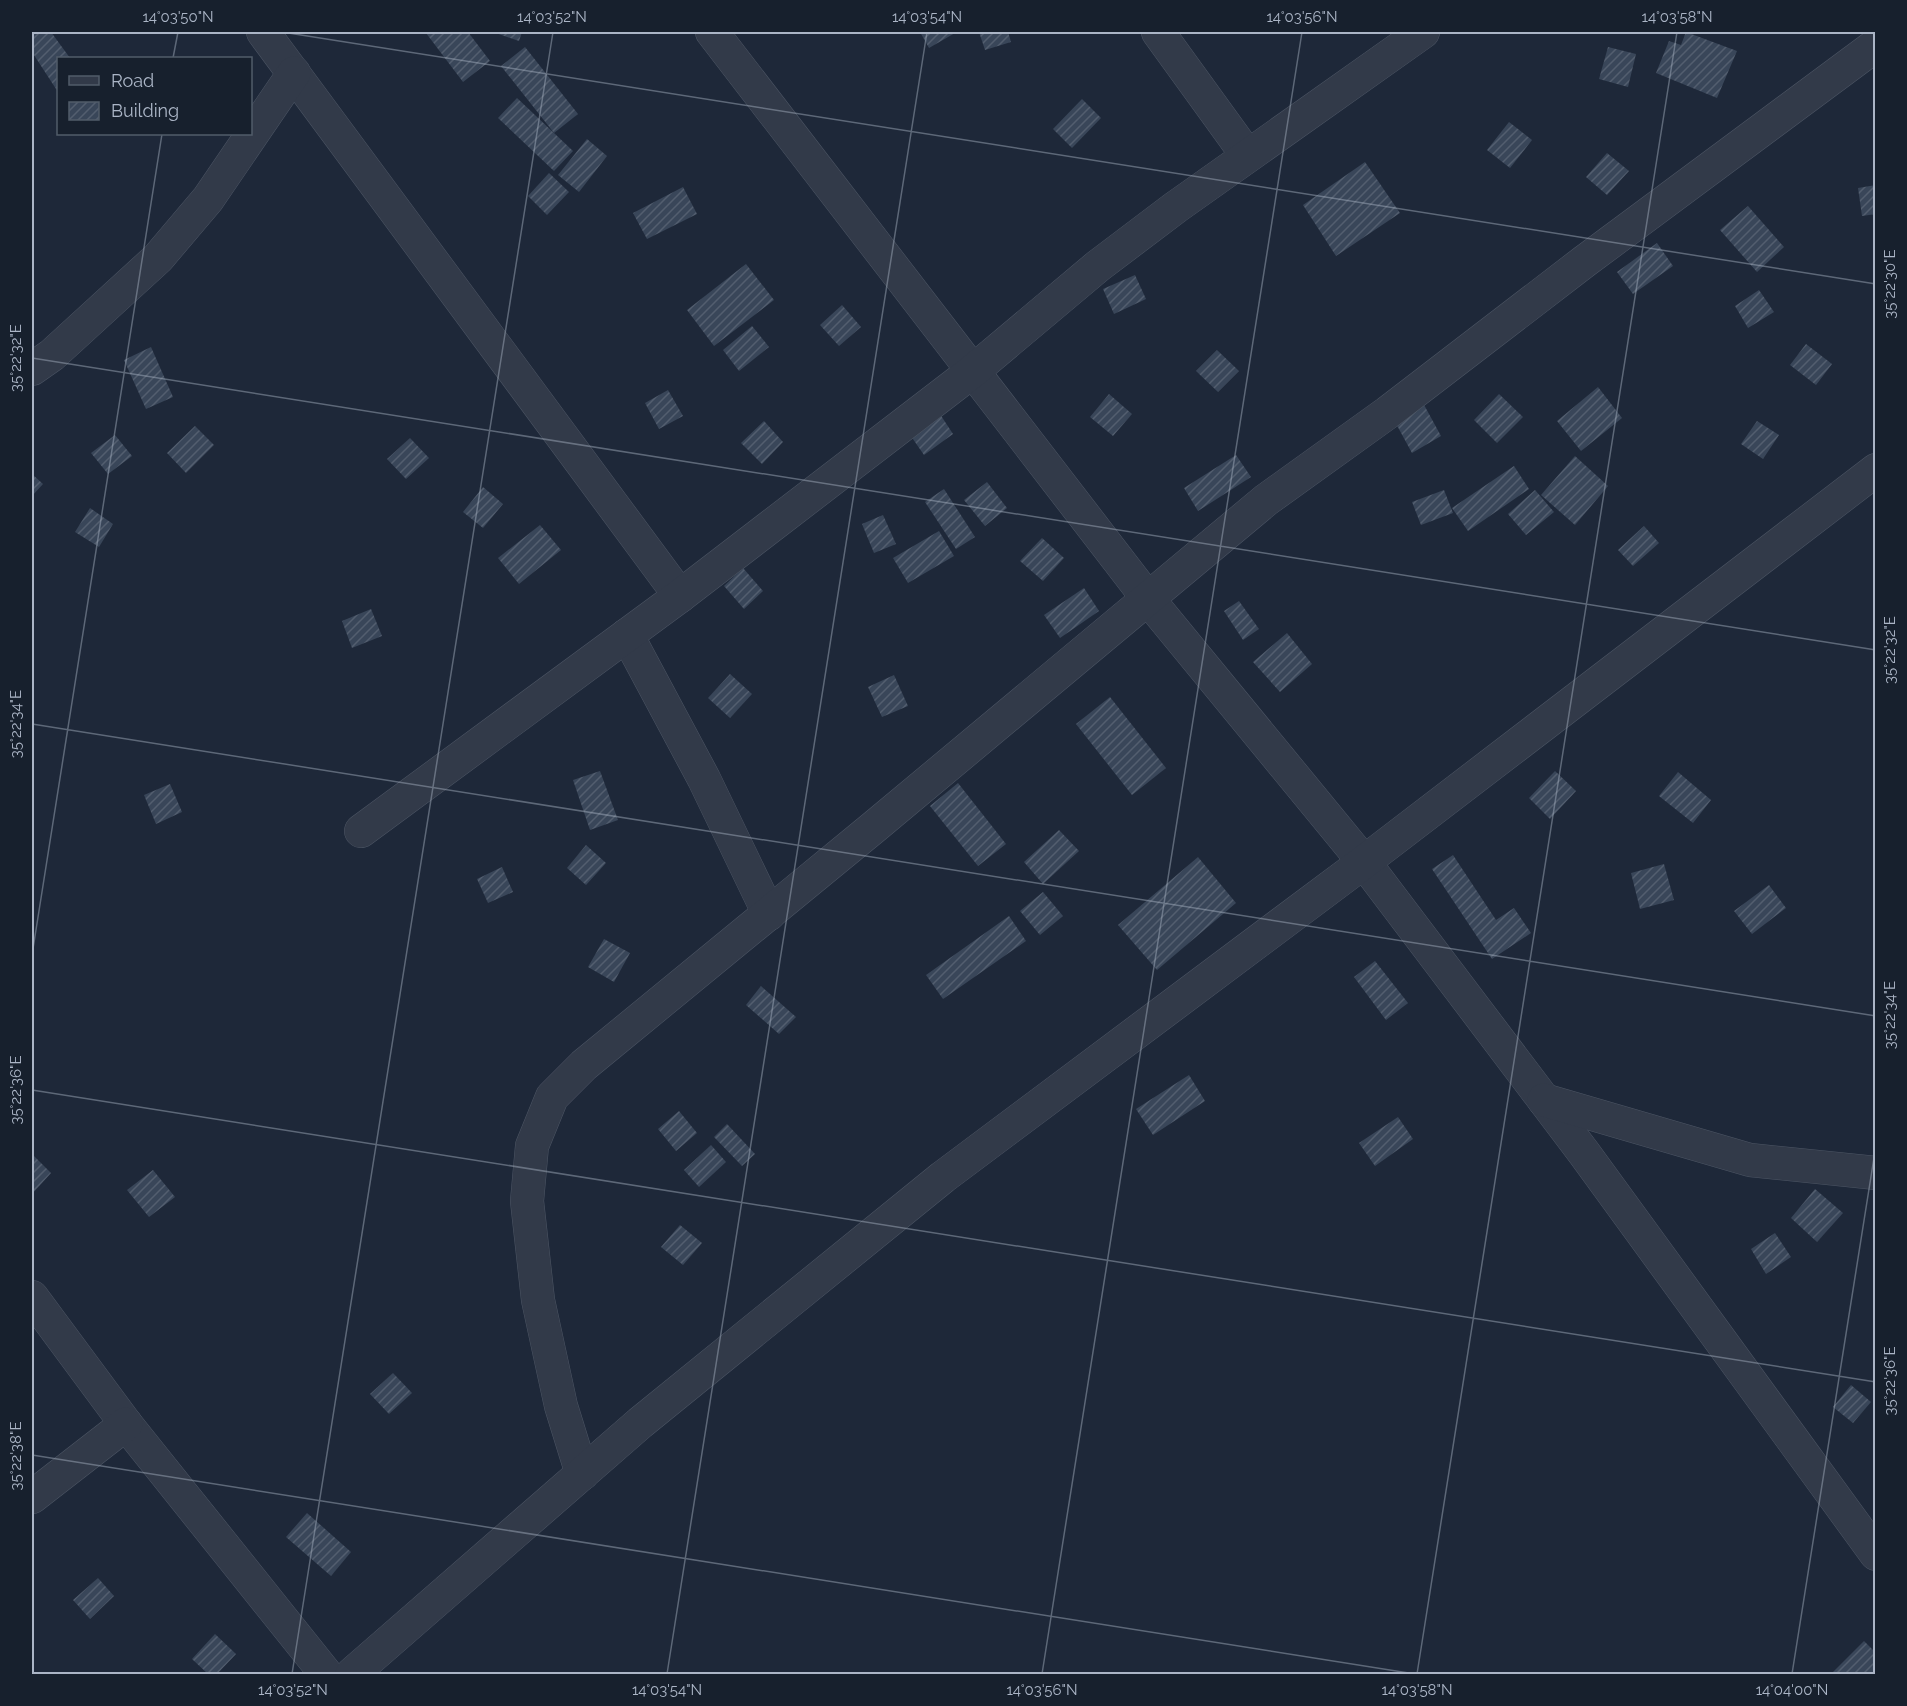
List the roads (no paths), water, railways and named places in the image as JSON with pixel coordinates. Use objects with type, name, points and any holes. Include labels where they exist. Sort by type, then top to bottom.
[{"type":"street","points":[[263,32],[680,596]]},
{"type":"street","points":[[712,32],[1149,600],[1364,862],[1544,1100],[1875,1554]]},
{"type":"street","points":[[1158,32],[1247,155]]},
{"type":"street","points":[[361,831],[680,596],[974,371],[1098,266],[1247,155],[1423,32]]},
{"type":"street","points":[[582,1474],[561,1406],[538,1300],[527,1201],[532,1146],[552,1096],[584,1065],[1149,600],[1266,500],[1387,413],[1585,261],[1875,45]]},
{"type":"street","points":[[252,135],[294,73]]},
{"type":"street","points":[[32,369],[52,355],[158,258],[208,199],[252,135]]},
{"type":"street","points":[[352,1674],[639,1423],[943,1178],[1364,862],[1875,470]]},
{"type":"street","points":[[627,635],[704,779],[769,914]]},
{"type":"street","points":[[1544,1100],[1750,1160],[1875,1173]]},
{"type":"street","points":[[32,1297],[126,1424],[326,1674]]},
{"type":"street","points":[[32,1497],[126,1424]]}]
